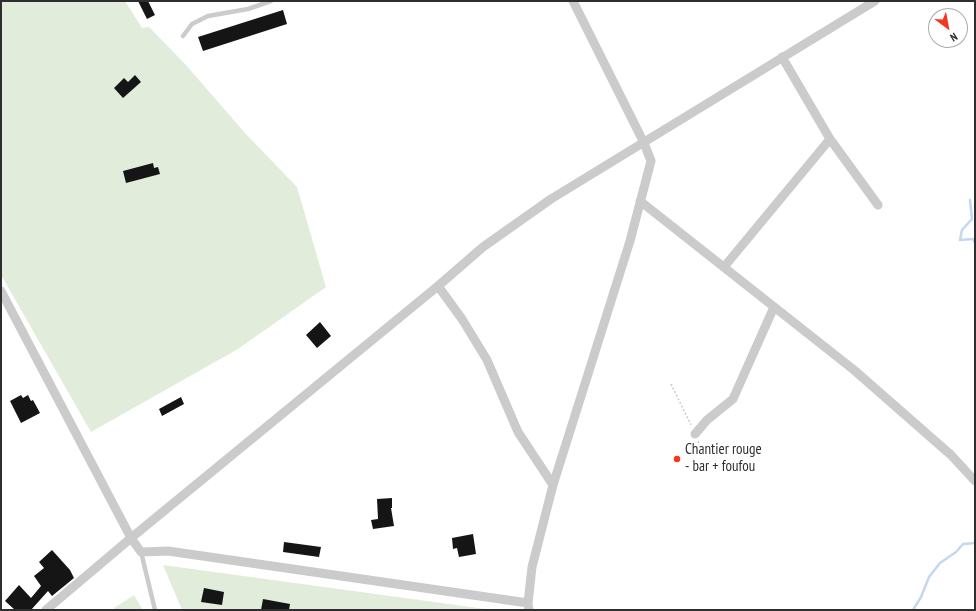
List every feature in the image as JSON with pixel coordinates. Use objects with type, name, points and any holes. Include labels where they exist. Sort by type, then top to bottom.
[{"type":"street","points":[[1,291],[131,538],[141,552],[168,551],[528,606],[532,567],[553,485],[630,240],[651,161],[644,143],[573,1]]},
{"type":"street","points":[[46,610],[131,538],[438,286],[483,247],[552,199],[875,1]]},
{"type":"street","points":[[782,57],[830,139],[878,205]]},
{"type":"street","points":[[724,267],[830,139]]},
{"type":"street","points":[[640,201],[854,370],[950,455],[975,481]]},
{"type":"street","points":[[438,286],[462,319],[487,360],[518,432],[553,485]]},
{"type":"street","points":[[695,434],[707,420],[733,399],[774,307]]},
{"type":"lane","points":[[183,36],[192,24],[208,16],[248,9],[271,1]]},
{"type":"lane","points":[[141,552],[155,610]]},
{"type":"path","points":[[671,384],[703,452]]},
{"type":"green space","points":[[1,1],[125,1],[142,28],[149,27],[186,65],[245,133],[297,187],[326,287],[238,349],[91,432],[1,275]]},
{"type":"green space","points":[[163,565],[493,610],[182,610]]},
{"type":"green space","points":[[134,595],[143,610],[115,610],[114,608]]},
{"type":"building","points":[[138,1],[148,1],[155,15],[147,19]]},
{"type":"building","points":[[283,10],[287,24],[203,51],[198,37]]},
{"type":"building","points":[[135,75],[141,82],[123,98],[114,88],[124,78],[128,82]]},
{"type":"building","points":[[153,163],[154,168],[158,167],[160,174],[126,183],[123,171]]},
{"type":"building","points":[[320,322],[331,336],[317,348],[306,335]]},
{"type":"building","points":[[21,395],[23,398],[28,395],[31,401],[33,400],[40,413],[21,423],[10,401]]},
{"type":"building","points":[[181,397],[184,404],[162,416],[159,409]]},
{"type":"building","points":[[392,498],[391,508],[394,526],[373,529],[371,520],[378,519],[377,499]]},
{"type":"building","points":[[473,534],[476,554],[459,557],[457,548],[453,549],[452,538]]},
{"type":"building","points":[[284,542],[321,547],[319,557],[283,552]]},
{"type":"building","points":[[52,550],[70,570],[74,578],[52,596],[48,591],[31,610],[15,610],[5,601],[19,585],[31,598],[41,586],[34,576],[44,568],[39,562]]},
{"type":"building","points":[[204,588],[224,592],[222,605],[201,602]]},
{"type":"building","points":[[263,599],[290,604],[289,610],[261,610]]},
{"type":"waterway","points":[[970,200],[972,219],[962,230],[960,240],[973,239],[975,243]]},
{"type":"waterway","points":[[913,610],[921,597],[929,577],[940,563],[956,552],[963,544],[975,543]]},
{"type":"place","name":"Chantier rouge - bar + foufou","points":[[677,459]]}]
